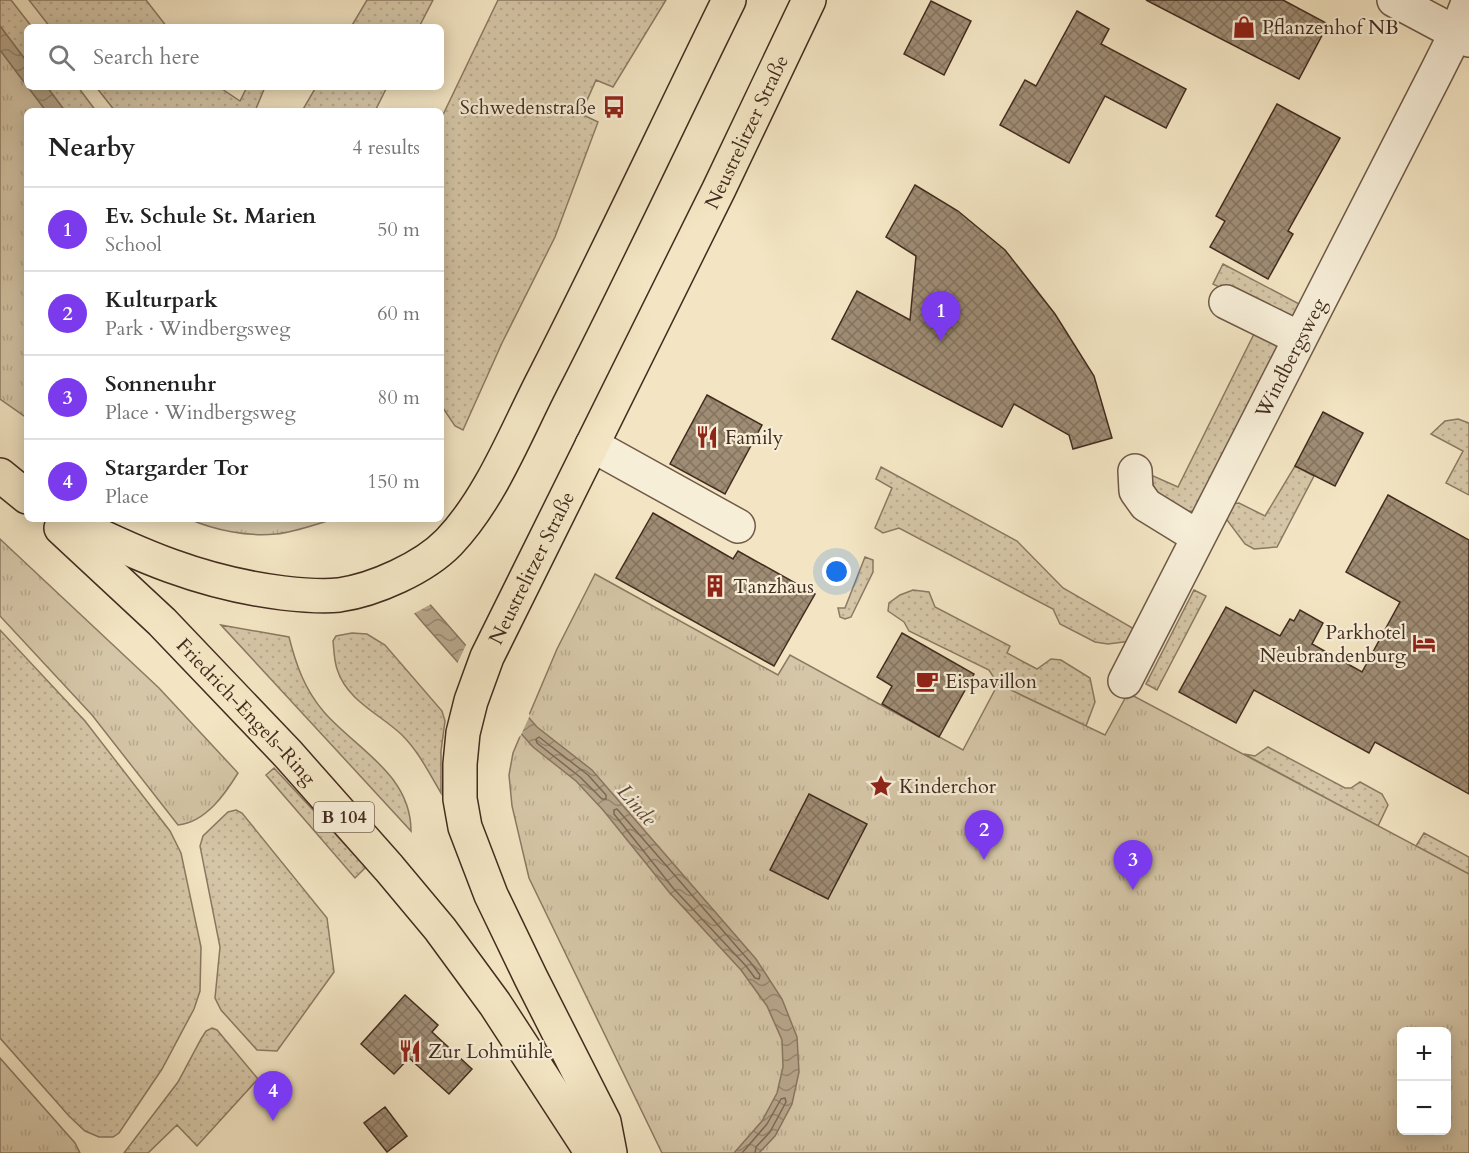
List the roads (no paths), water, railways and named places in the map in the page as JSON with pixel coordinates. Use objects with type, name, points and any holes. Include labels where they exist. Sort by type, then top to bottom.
[{"type":"main road","points":[[71,522],[132,552],[195,574],[252,589],[308,595],[337,595],[376,585],[416,566],[439,551],[450,541],[484,495],[589,290],[729,0]]},
{"type":"main road","name":"Neustrelitzer Straße","points":[[610,1153],[604,1122],[506,926],[475,856],[465,827],[460,799],[460,764],[464,733],[471,701],[487,657],[719,189],[809,0]]},
{"type":"main road","points":[[0,476],[24,495]]},
{"type":"main road","name":"Friedrich-Engels-Ring","points":[[55,522],[162,622],[288,754],[441,929],[495,1004],[592,1153]]},
{"type":"street","points":[[1394,0],[1462,37]]},
{"type":"street","name":"Windbergsweg","points":[[1125,681],[1299,338],[1462,37],[1468,0]]},
{"type":"street","points":[[1226,302],[1299,338]]},
{"type":"street","points":[[592,445],[738,526]]},
{"type":"street","points":[[1135,471],[1136,491],[1146,505],[1198,537]]},
{"type":"water","points":[[0,26],[24,58],[24,82],[0,50]]},
{"type":"water","points":[[30,90],[49,90],[63,108],[44,108]]},
{"type":"water","points":[[358,522],[537,727],[592,770],[756,959],[782,999],[797,1037],[799,1072],[792,1104],[775,1136],[759,1153],[734,1153],[762,1121],[777,1093],[783,1067],[782,1040],[767,1006],[741,970],[669,892],[603,810],[576,781],[533,747],[423,623],[345,530]]},
{"type":"place","name":"Pflanzenhof NB","points":[[1244,27]]},
{"type":"place","name":"Schwedenstraße","points":[[614,107]]},
{"type":"place","name":"Ev. Schule St. Marien","points":[[941,341]]},
{"type":"place","name":"Family","points":[[707,437]]},
{"type":"place","name":"Tanzhaus","points":[[715,586]]},
{"type":"place","name":"Parkhotel Neubrandenburg","points":[[1424,643]]},
{"type":"place","name":"Eispavillon","points":[[927,681]]},
{"type":"place","name":"Kinderchor","points":[[881,786]]},
{"type":"place","name":"Kulturpark","points":[[984,860]]},
{"type":"place","name":"Sonnenuhr","points":[[1133,890]]},
{"type":"place","name":"Zur Lohmühle","points":[[410,1051]]},
{"type":"place","name":"Stargarder Tor","points":[[273,1121]]},
{"type":"water label","name":"Linde","points":[[637,805]]}]
